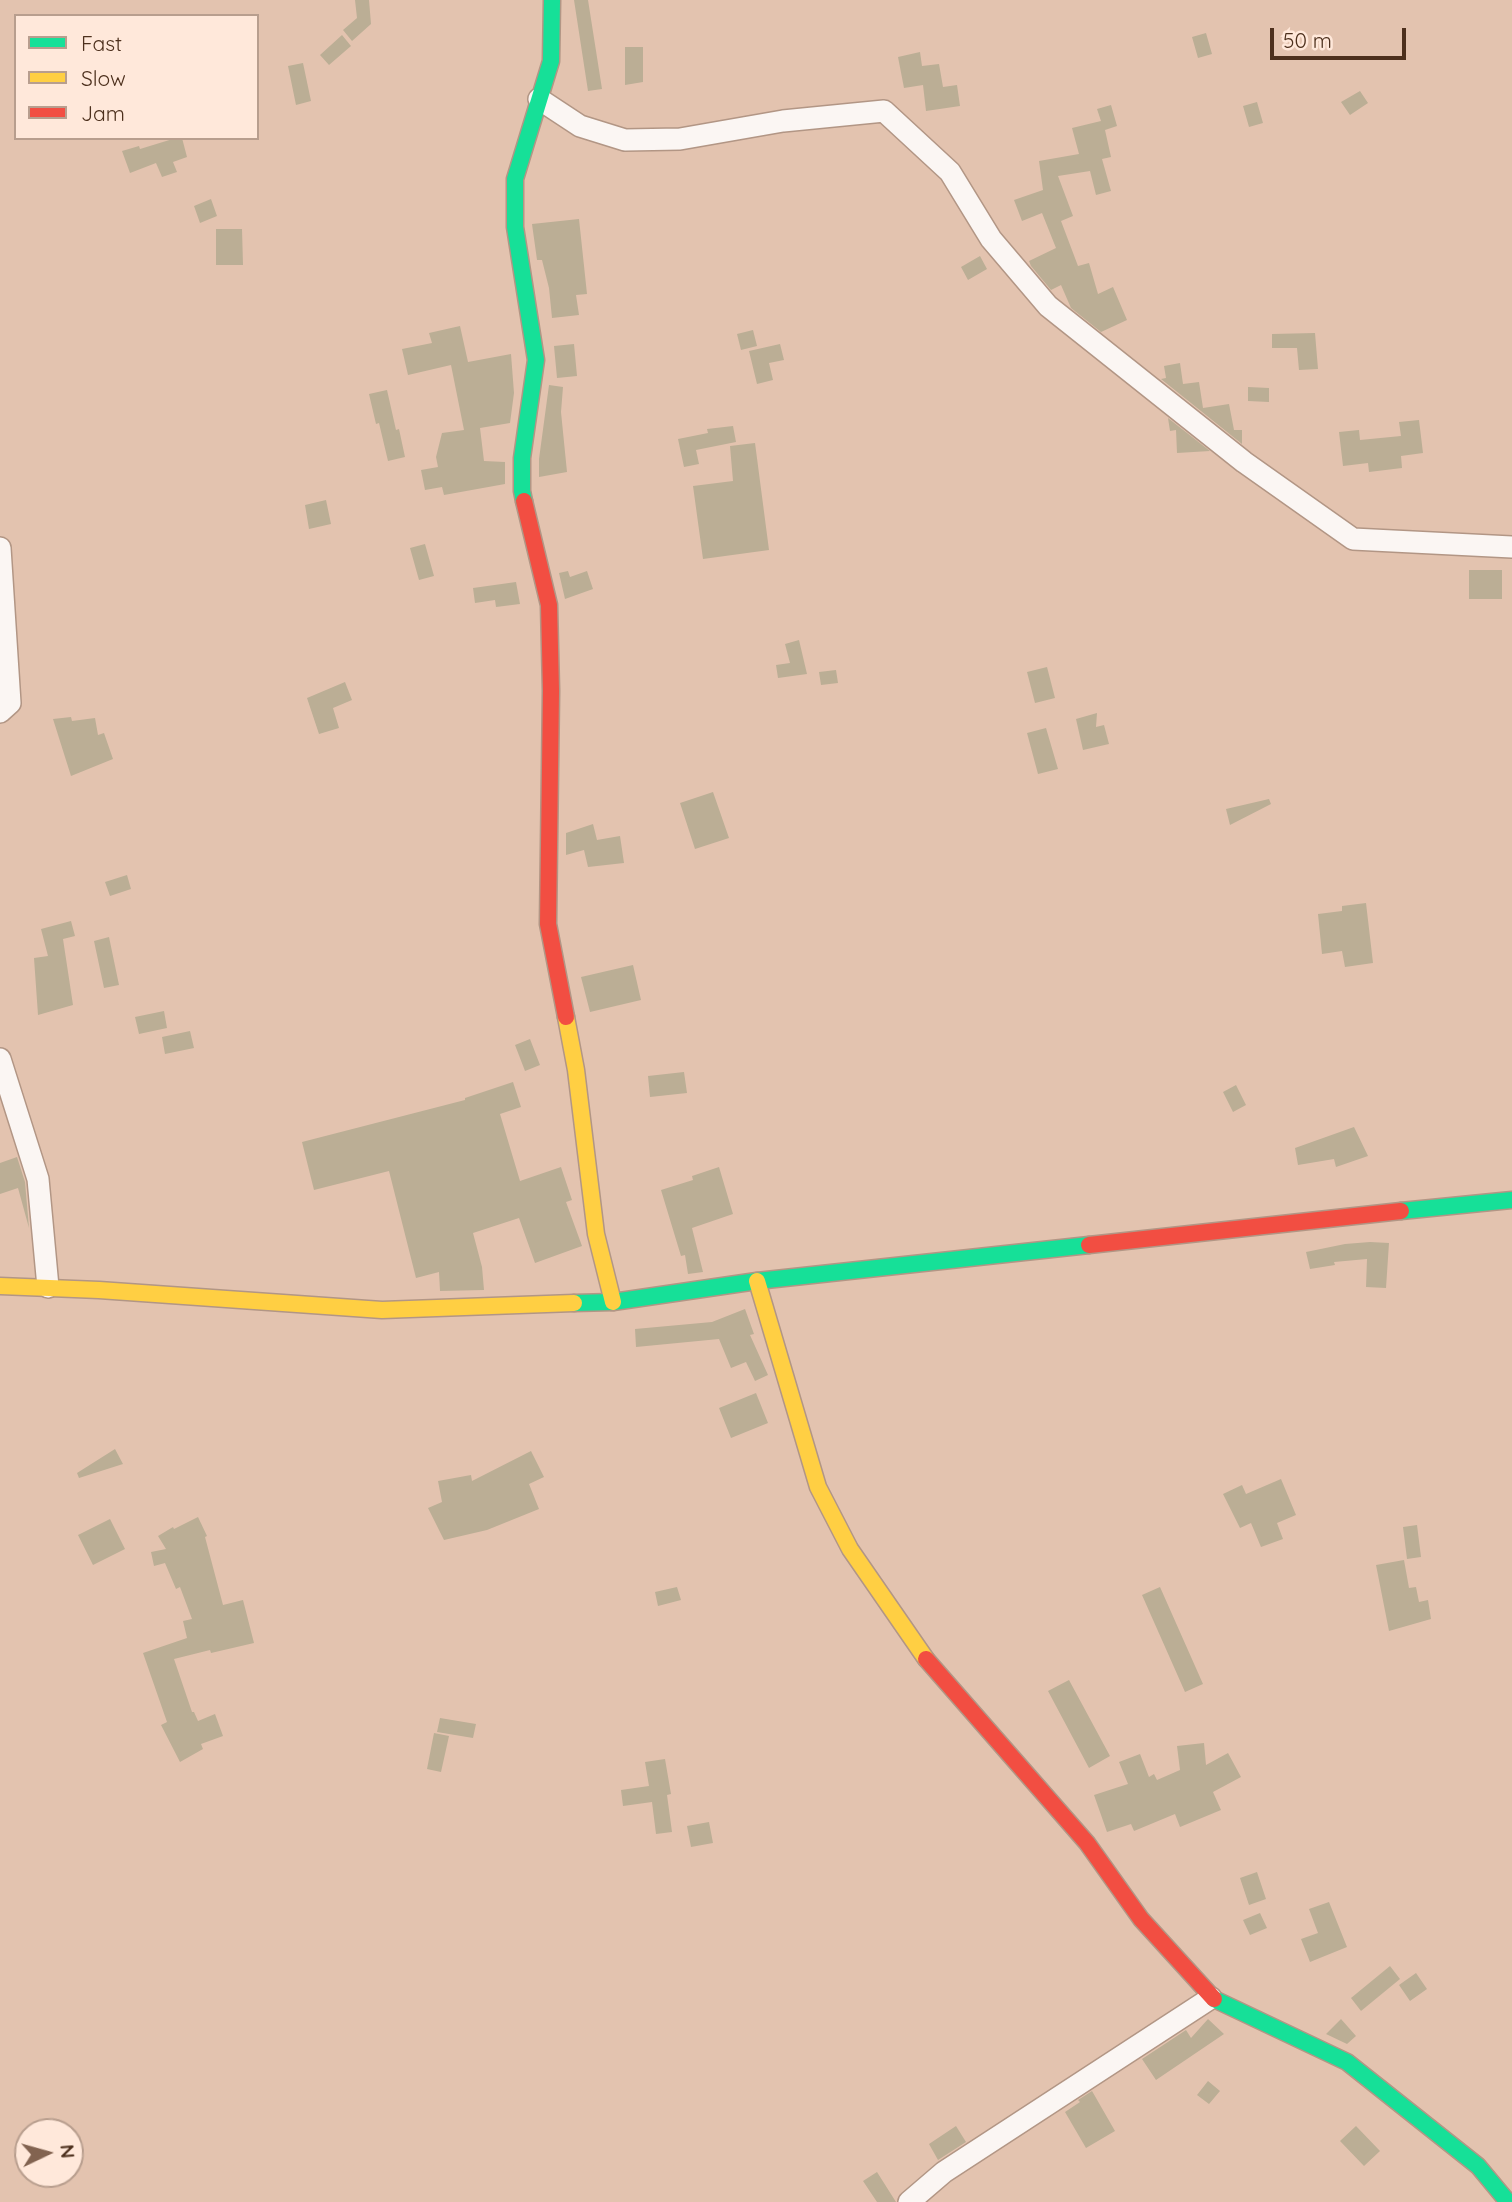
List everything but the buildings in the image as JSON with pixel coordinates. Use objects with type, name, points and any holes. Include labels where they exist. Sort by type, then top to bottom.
[{"type":"street","points":[[552,0],[551,61],[515,179],[515,227],[536,360],[522,458],[522,491],[549,604],[551,691],[548,924],[576,1070],[596,1234],[613,1302]]},
{"type":"street","points":[[539,99],[580,126],[625,140],[680,139],[783,121],[884,111],[950,172],[991,239],[1048,306],[1244,462],[1353,540],[1512,547]]},
{"type":"street","points":[[0,548],[10,704],[0,712]]},
{"type":"street","points":[[0,1059],[38,1179],[48,1287]]},
{"type":"street","points":[[0,1286],[382,1310],[613,1302],[757,1281],[1512,1200]]},
{"type":"street","points":[[757,1281],[818,1487],[850,1549],[916,1647],[1087,1843],[1141,1919],[1211,1998],[1347,2062],[1478,2166],[1508,2202]]},
{"type":"street","points":[[909,2202],[944,2172],[1211,1998]]},
{"type":"traffic: fast","points":[[524,501],[522,458],[536,360],[515,227],[515,179],[551,61],[552,0]]},
{"type":"traffic: fast","points":[[1401,1211],[1512,1200]]},
{"type":"traffic: fast","points":[[574,1303],[613,1302],[757,1281],[1089,1245]]},
{"type":"traffic: fast","points":[[1214,1999],[1347,2062],[1478,2166],[1508,2202]]},
{"type":"traffic: slow","points":[[566,1017],[576,1070],[596,1234],[613,1302]]},
{"type":"traffic: slow","points":[[757,1281],[818,1487],[850,1549],[926,1659]]},
{"type":"traffic: slow","points":[[0,1286],[99,1290],[382,1310],[574,1303]]},
{"type":"traffic: jam","points":[[524,501],[549,605],[551,691],[548,924],[566,1017]]},
{"type":"traffic: jam","points":[[1089,1245],[1401,1211]]},
{"type":"traffic: jam","points":[[926,1659],[1087,1843],[1141,1919],[1214,1999]]}]
